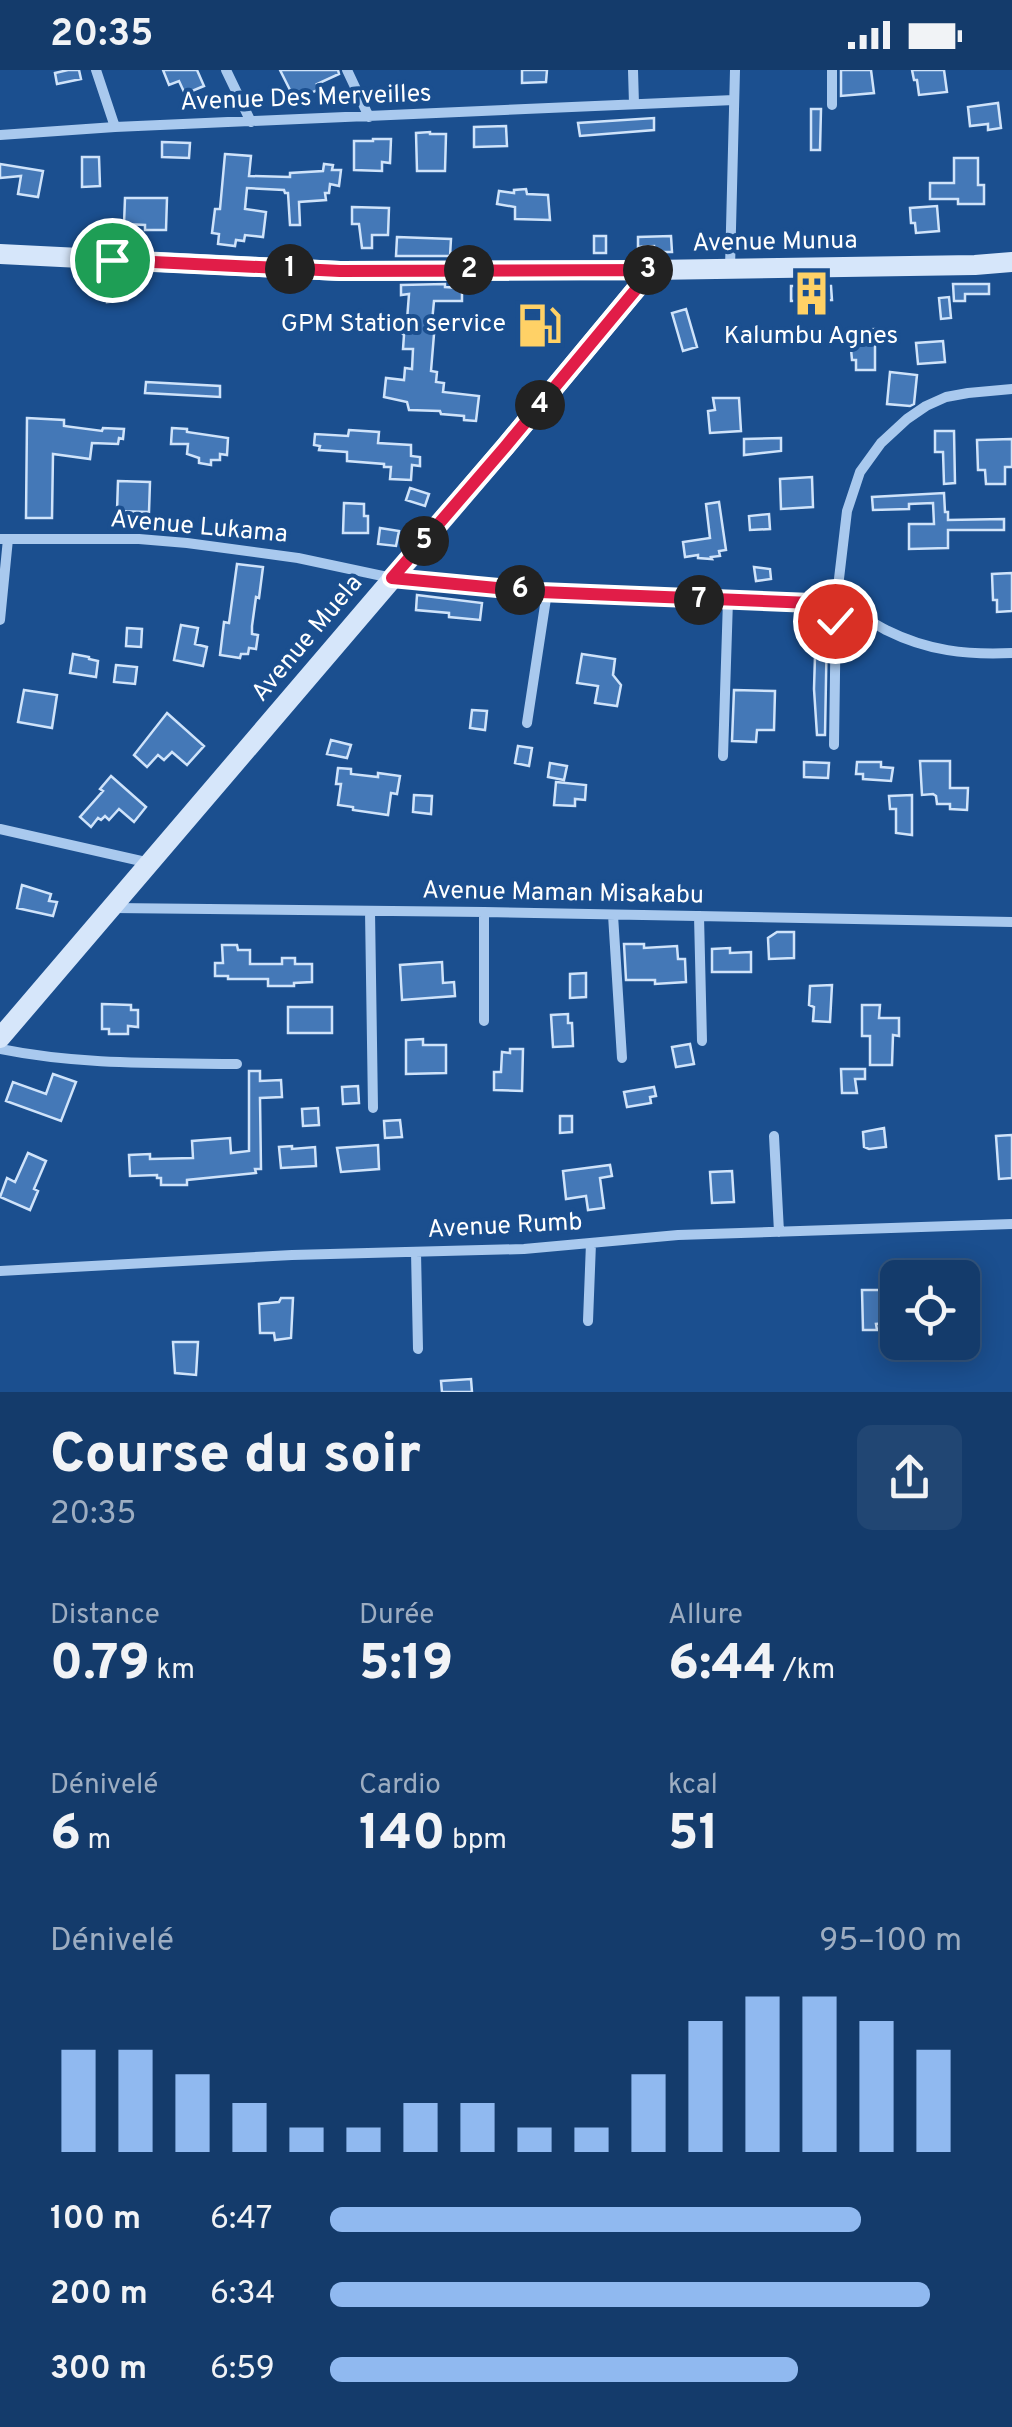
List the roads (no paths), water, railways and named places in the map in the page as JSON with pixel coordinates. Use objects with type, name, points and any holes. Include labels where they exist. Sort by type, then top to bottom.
[{"type":"main road","name":"Avenue Munua","points":[[0,254],[340,271],[652,270],[1012,262]]},
{"type":"main road","name":"Avenue Muela","points":[[0,1038],[652,270]]},
{"type":"street","points":[[96,70],[115,128]]},
{"type":"street","points":[[226,70],[250,122]]},
{"type":"street","points":[[348,70],[368,117]]},
{"type":"street","points":[[633,70],[634,104]]},
{"type":"street","points":[[730,268],[735,70]]},
{"type":"street","points":[[832,70],[832,105]]},
{"type":"street","name":"Avenue Des Merveilles","points":[[0,135],[734,100]]},
{"type":"street","points":[[834,745],[836,604],[847,510],[860,472],[881,443],[926,406],[968,392],[1012,389]]},
{"type":"street","points":[[0,620],[4,538]]},
{"type":"street","name":"Avenue Lukama","points":[[4,538],[188,543],[298,558],[392,578],[547,592],[836,604]]},
{"type":"street","points":[[527,723],[547,592]]},
{"type":"street","points":[[723,756],[728,600]]},
{"type":"street","points":[[836,604],[891,633],[941,650],[974,655],[1012,652]]},
{"type":"street","points":[[0,829],[150,863]]},
{"type":"street","name":"Avenue Maman Misakabu","points":[[113,908],[1012,922]]},
{"type":"street","points":[[370,911],[373,1108]]},
{"type":"street","points":[[484,912],[484,1021]]},
{"type":"street","points":[[613,915],[622,1058]]},
{"type":"street","points":[[700,916],[702,1042]]},
{"type":"street","points":[[0,1050],[94,1062],[236,1064]]},
{"type":"street","points":[[774,1136],[778,1232]]},
{"type":"street","name":"Avenue Rumb","points":[[0,1271],[292,1255],[524,1249],[678,1235],[1012,1224]]},
{"type":"street","points":[[588,1321],[590,1242]]},
{"type":"street","points":[[416,1252],[418,1349]]},
{"type":"place","name":"Kalumbu Agnes","points":[[811,293]]},
{"type":"place","name":"GPM Station service","points":[[539,325]]}]
